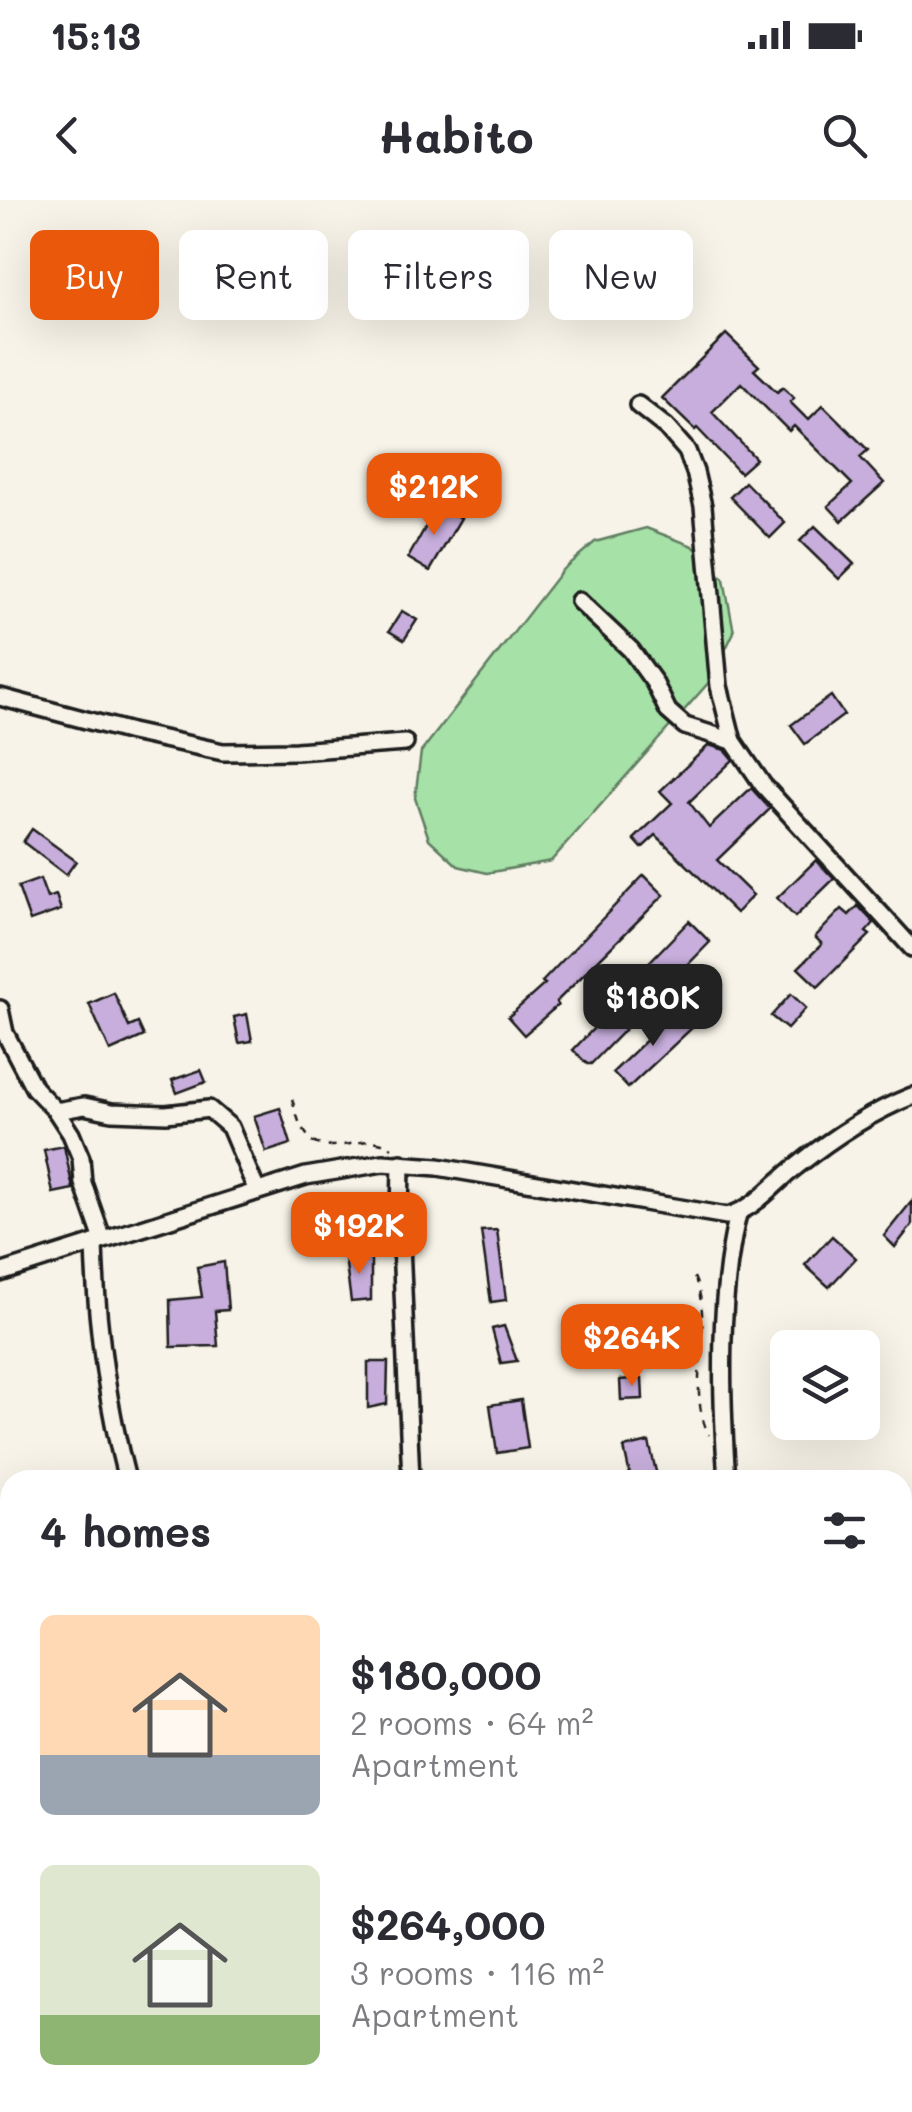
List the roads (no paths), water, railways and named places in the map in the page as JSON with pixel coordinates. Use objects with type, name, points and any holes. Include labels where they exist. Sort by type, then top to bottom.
[{"type":"street","points":[[638,405],[687,451],[695,472],[704,506],[719,686],[733,741],[763,784],[912,948]]},
{"type":"street","points":[[579,601],[631,650],[668,711],[684,726],[733,741]]},
{"type":"street","points":[[0,697],[223,752],[296,752],[405,743]]},
{"type":"street","points":[[0,1009],[5,1033],[18,1060],[34,1088],[71,1134],[81,1158],[83,1183],[99,1241],[96,1308],[125,1470]]},
{"type":"street","points":[[0,1272],[257,1190],[362,1165],[400,1163],[714,1215],[738,1214],[850,1126],[884,1106],[912,1096]]},
{"type":"street","points":[[56,1111],[84,1106],[112,1112],[166,1114],[208,1109],[230,1127],[257,1190]]},
{"type":"street","points":[[71,1134],[84,1106]]},
{"type":"street","points":[[400,1163],[411,1470]]},
{"type":"street","points":[[727,1470],[725,1324],[730,1248],[738,1214]]}]
